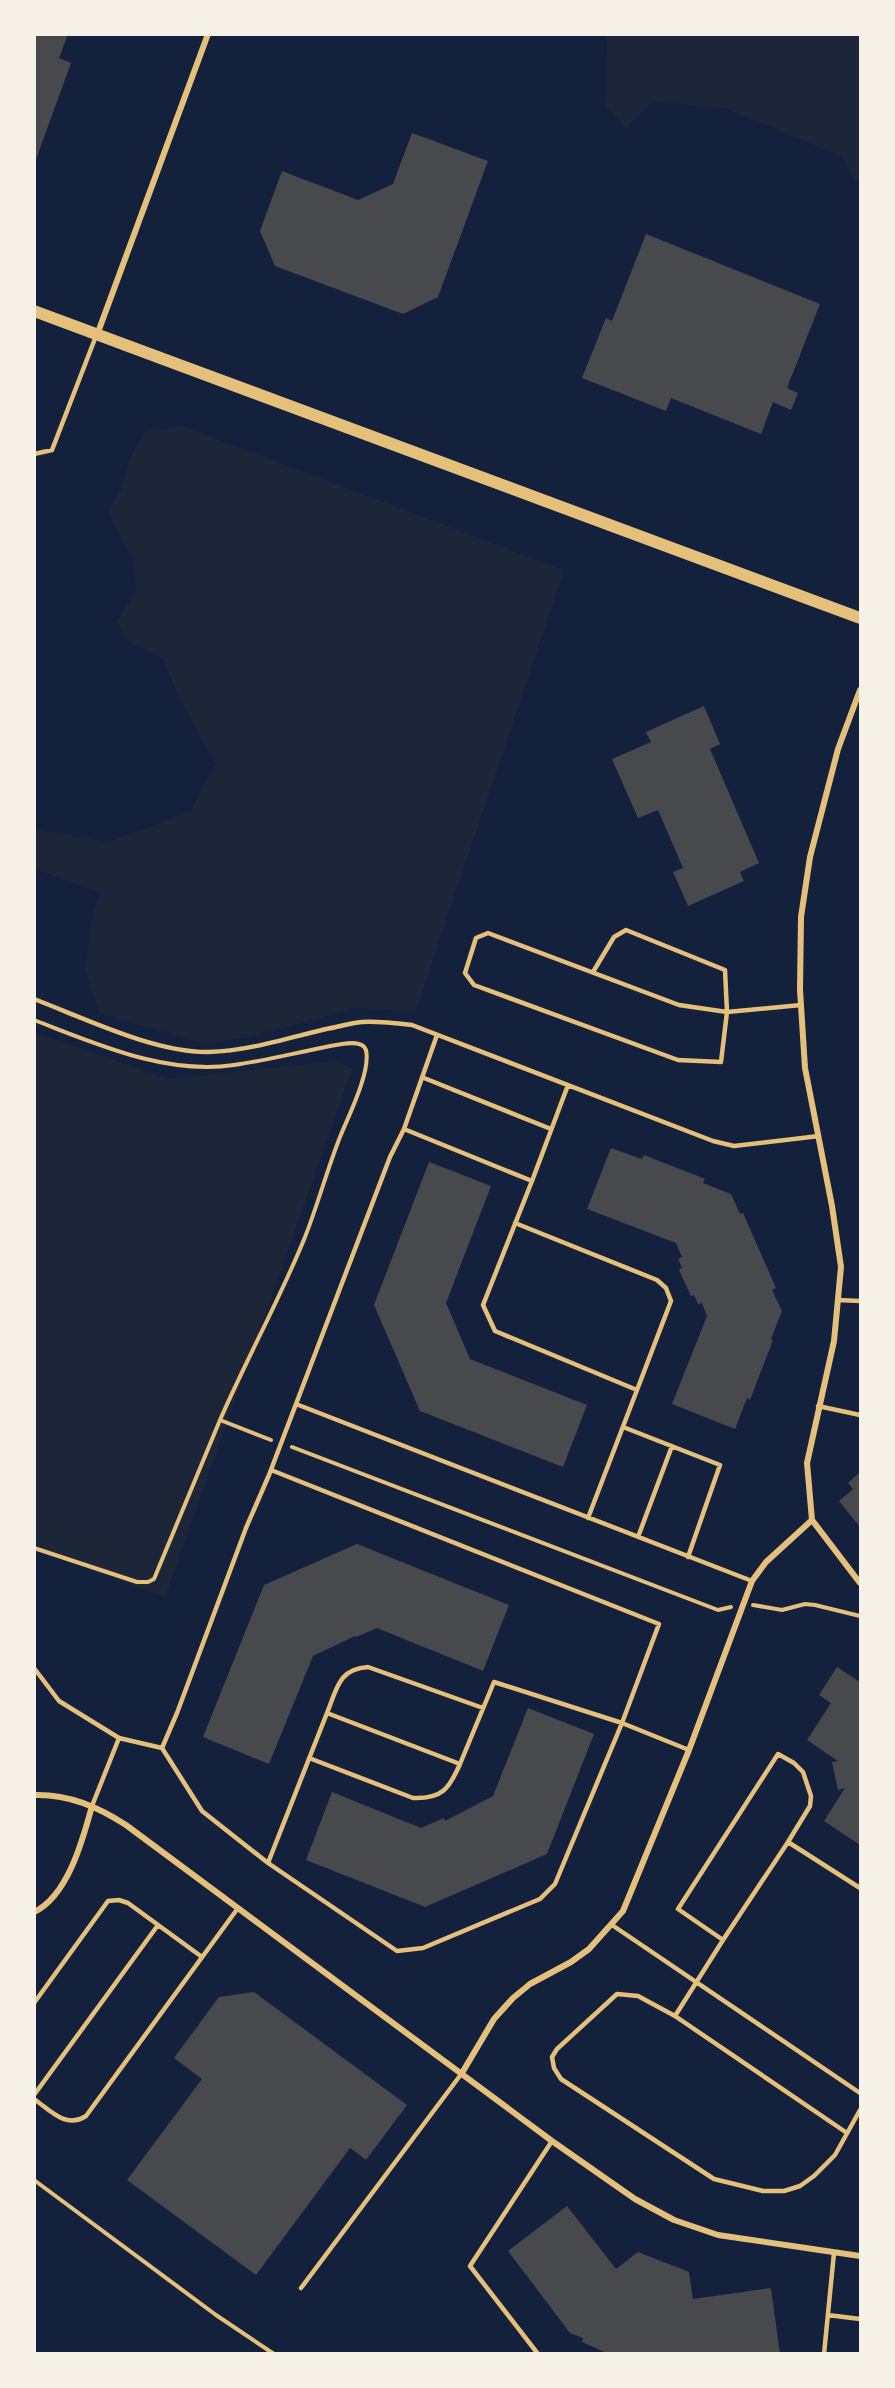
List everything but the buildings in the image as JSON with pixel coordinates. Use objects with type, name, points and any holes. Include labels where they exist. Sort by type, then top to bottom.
[{"type":"main road","points":[[34,311],[96,336],[861,618]]},
{"type":"street","points":[[96,336],[208,34]]},
{"type":"street","points":[[861,690],[838,749],[810,857],[801,917],[801,1005],[805,1068],[832,1206],[841,1267],[834,1341],[807,1463],[812,1520],[861,1582]]},
{"type":"street","points":[[462,2073],[494,2019],[513,1998],[530,1984],[571,1962],[589,1949],[623,1911],[689,1750],[752,1581],[766,1562],[812,1520]]},
{"type":"street","points":[[34,1795],[55,1795],[92,1806],[126,1825],[552,2142],[644,2205],[674,2220],[717,2235],[861,2256]]},
{"type":"street","points":[[34,1912],[44,1908],[56,1895],[84,1833],[92,1806]]},
{"type":"lane","points":[[34,454],[52,450],[96,336]]},
{"type":"lane","points":[[593,972],[614,937],[626,930],[725,970],[727,1012],[721,1062],[678,1060],[474,985],[465,973],[476,938],[488,933],[679,1005],[727,1012],[801,1005]]},
{"type":"lane","points":[[34,999],[151,1042],[208,1052],[235,1049],[359,1022],[386,1021],[412,1025],[713,1141],[734,1146],[819,1136]]},
{"type":"lane","points":[[162,1748],[390,1157],[424,1078],[437,1035]]},
{"type":"lane","points":[[424,1078],[551,1129]]},
{"type":"lane","points":[[568,1085],[483,1305],[495,1331],[637,1390]]},
{"type":"lane","points":[[404,1129],[532,1180]]},
{"type":"lane","points":[[515,1222],[657,1280],[666,1288],[671,1302],[588,1518]]},
{"type":"lane","points":[[838,1300],[861,1301]]},
{"type":"lane","points":[[296,1404],[752,1581]]},
{"type":"lane","points":[[818,1406],[861,1415]]},
{"type":"lane","points":[[623,1427],[720,1465],[688,1557]]},
{"type":"lane","points":[[638,1537],[672,1446]]},
{"type":"lane","points":[[34,1668],[59,1701],[119,1738],[162,1748],[202,1811],[268,1863],[397,1951],[423,1948],[540,1899],[555,1884],[659,1624],[271,1470]]},
{"type":"lane","points":[[268,1863],[342,1676],[356,1668],[368,1667],[483,1708]]},
{"type":"lane","points":[[309,1758],[413,1798],[427,1799],[446,1790],[453,1782],[494,1682],[621,1723],[689,1750]]},
{"type":"lane","points":[[327,1713],[460,1764]]},
{"type":"lane","points":[[92,1806],[119,1738]]},
{"type":"lane","points":[[675,2016],[810,1806],[811,1796],[803,1772],[794,1763],[778,1754],[678,1909],[723,1940]]},
{"type":"lane","points":[[788,1842],[861,1888]]},
{"type":"lane","points":[[34,2003],[108,1901],[119,1900],[128,1903],[202,1957]]},
{"type":"lane","points":[[34,2099],[67,2121],[77,2122],[86,2116],[238,1908]]},
{"type":"lane","points":[[34,2095],[158,1925]]},
{"type":"lane","points":[[612,1925],[861,2092]]},
{"type":"lane","points":[[847,2133],[675,2016],[638,1996],[617,1994],[557,2049],[552,2057],[554,2068],[561,2079],[714,2179],[764,2192],[784,2191],[800,2186],[814,2176],[835,2155],[861,2110]]},
{"type":"lane","points":[[301,2288],[462,2073]]},
{"type":"lane","points":[[538,2354],[470,2266],[552,2142]]},
{"type":"lane","points":[[824,2354],[834,2253]]},
{"type":"lane","points":[[828,2315],[861,2319]]},
{"type":"path","points":[[34,1020],[110,1049],[160,1062],[185,1065],[233,1066],[342,1044],[358,1043],[366,1050],[364,1072],[358,1093],[305,1236],[220,1419],[154,1579],[148,1582],[137,1582],[34,1548]]},
{"type":"path","points":[[220,1419],[718,1610],[745,1604],[782,1610],[805,1604],[861,1616]]},
{"type":"path","points":[[34,2181],[216,2315],[274,2354]]},
{"type":"shaded area","points":[[607,35],[860,35],[860,186],[841,156],[727,109],[653,101],[626,128],[606,106]]},
{"type":"shaded area","points":[[182,426],[564,570],[416,1011],[357,1008],[245,1038],[204,1043],[100,1014],[85,969],[93,913],[102,893],[35,869],[35,829],[108,842],[190,812],[216,764],[180,700],[163,658],[126,640],[117,621],[136,590],[133,559],[108,511],[122,489],[130,458],[145,431]]},
{"type":"shaded area","points":[[34,1032],[168,1079],[336,1061],[352,1069],[165,1597],[35,1549]]}]
